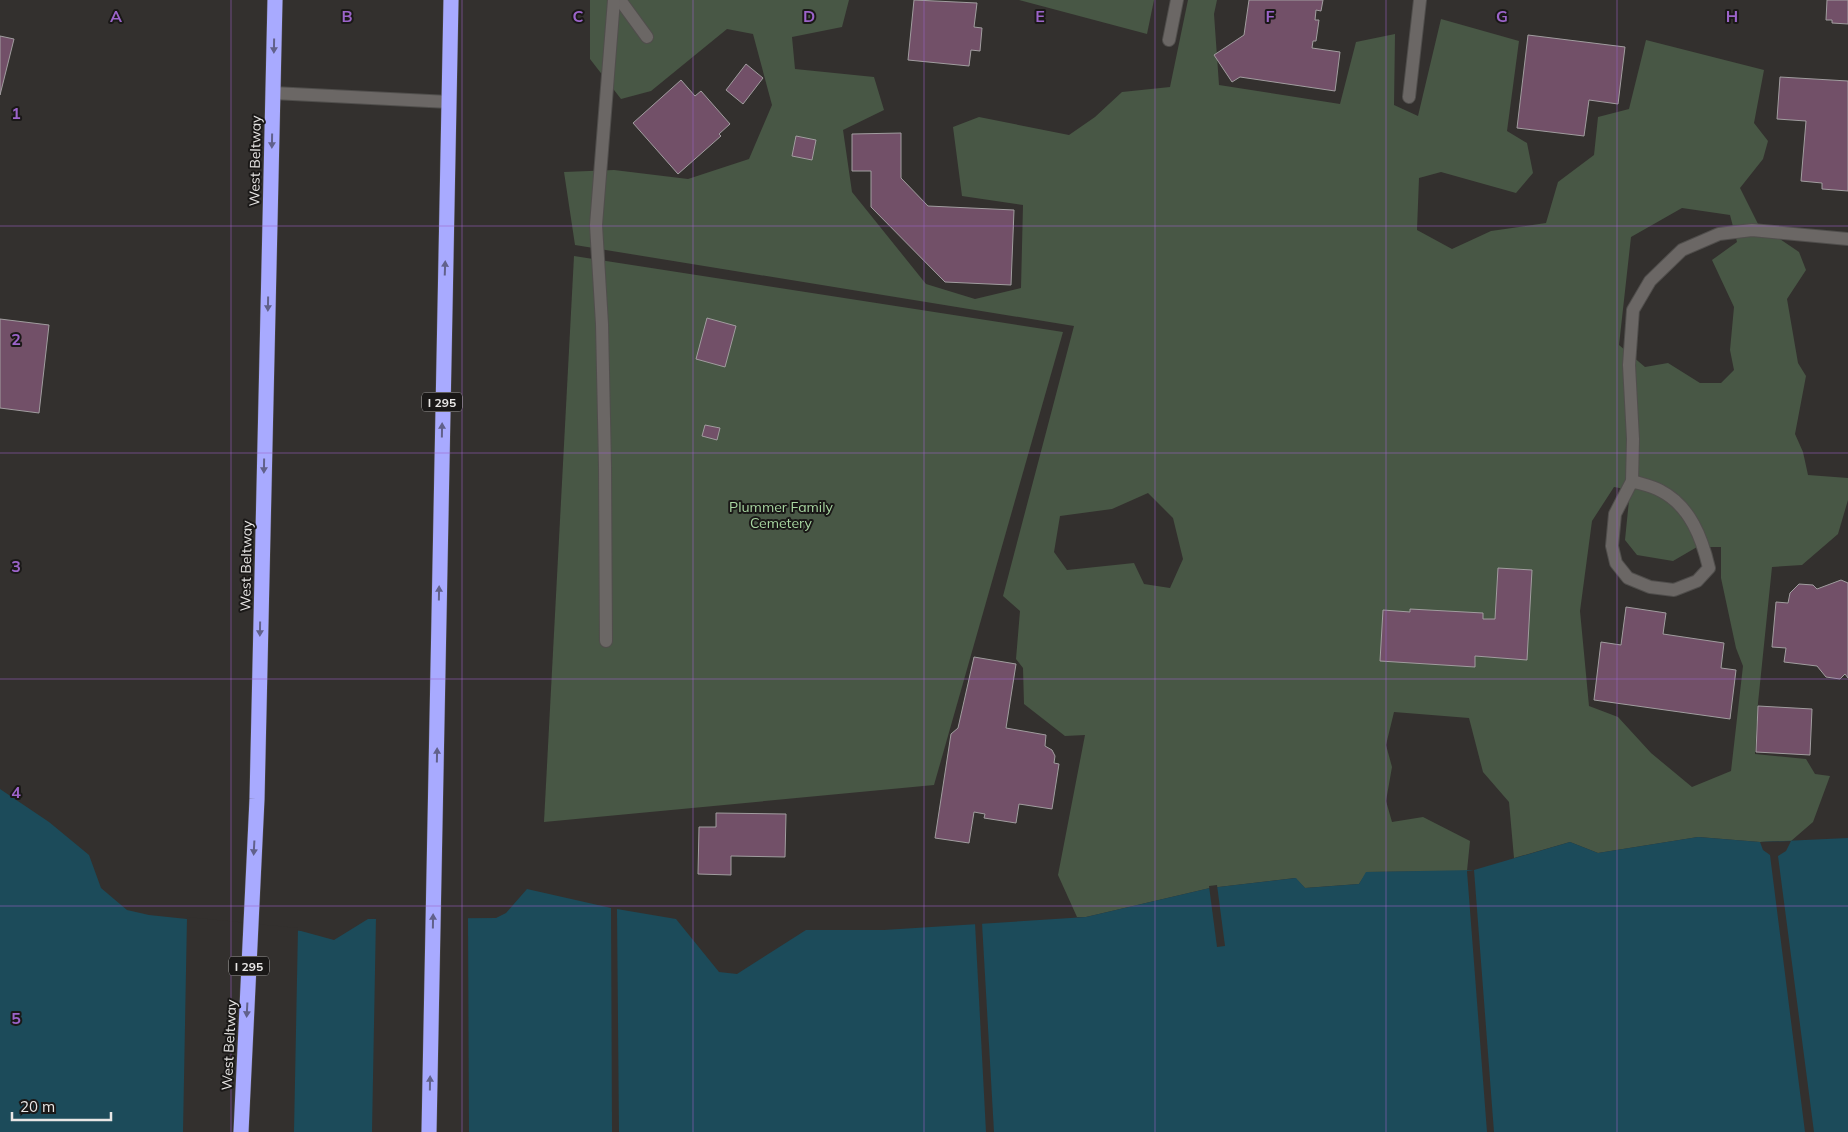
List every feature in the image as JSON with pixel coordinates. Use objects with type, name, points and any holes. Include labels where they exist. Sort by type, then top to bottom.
[{"type":"highway","name":"West Beltway","points":[[241,1132],[257,799],[275,0]]},
{"type":"highway","name":"I 295","points":[[429,1132],[451,0]]},
{"type":"street","points":[[606,641],[606,466],[602,324],[596,226],[614,0]]},
{"type":"street","points":[[620,0],[647,36]]},
{"type":"street","points":[[1169,40],[1177,0]]},
{"type":"street","points":[[1409,97],[1420,0]]},
{"type":"street","points":[[273,93],[449,102]]},
{"type":"street","points":[[1632,480],[1668,496],[1676,502],[1693,523],[1709,568],[1697,581],[1674,590],[1650,587],[1628,578],[1616,563],[1612,546],[1615,514],[1632,480],[1633,439],[1630,365],[1633,310],[1650,281],[1682,250],[1719,234],[1752,230],[1848,239]]},
{"type":"green space","points":[[590,0],[849,0],[842,27],[792,37],[795,69],[874,77],[884,110],[843,130],[852,192],[926,284],[975,299],[1021,288],[1023,205],[962,196],[953,127],[979,117],[1069,135],[1095,117],[1122,92],[1170,87],[1188,0],[1217,0],[1214,14],[1219,85],[1340,104],[1356,42],[1395,34],[1394,105],[1418,116],[1441,19],[1519,41],[1507,131],[1527,143],[1533,173],[1516,193],[1441,172],[1419,178],[1417,230],[1452,249],[1491,231],[1546,223],[1558,182],[1594,155],[1598,117],[1629,109],[1646,40],[1764,70],[1754,123],[1768,141],[1763,159],[1740,188],[1758,224],[1799,252],[1806,270],[1787,299],[1798,363],[1806,376],[1795,434],[1803,452],[1808,475],[1848,478],[1848,500],[1838,534],[1802,565],[1772,567],[1758,703],[1755,754],[1806,759],[1815,774],[1830,776],[1813,822],[1791,841],[1760,842],[1698,837],[1598,853],[1570,842],[1514,858],[1509,802],[1483,772],[1469,718],[1394,712],[1386,745],[1392,767],[1386,801],[1392,822],[1423,817],[1470,841],[1467,871],[1367,872],[1359,884],[1305,888],[1295,878],[1210,888],[1086,917],[1077,917],[1058,875],[1085,735],[1065,736],[1024,704],[1023,668],[1016,659],[1020,611],[1003,596],[1074,326],[575,245],[564,172],[614,170],[688,179],[749,159],[772,105],[753,34],[727,29],[651,91],[621,99],[590,59]],"holes":[[[1682,208],[1730,215],[1737,242],[1712,260],[1734,307],[1730,350],[1734,370],[1721,383],[1700,383],[1668,363],[1645,367],[1619,345],[1631,237]],[[1614,487],[1630,490],[1625,540],[1637,555],[1673,561],[1697,547],[1721,547],[1721,578],[1736,648],[1743,666],[1731,771],[1692,787],[1651,753],[1618,717],[1589,706],[1580,611],[1592,521]],[[1148,493],[1173,518],[1183,559],[1170,588],[1144,584],[1134,563],[1067,570],[1054,552],[1060,516],[1112,509]]]},
{"type":"green space","points":[[1019,0],[1154,0],[1147,34]]},
{"type":"green space","name":"Plummer Family Cemetery","points":[[574,256],[1063,332],[934,785],[544,822]]},
{"type":"water","points":[[0,789],[49,822],[89,855],[101,888],[127,910],[149,915],[301,931],[334,940],[368,919],[496,918],[506,913],[527,889],[611,908],[676,919],[719,972],[737,974],[806,930],[884,930],[1086,917],[1210,888],[1296,878],[1305,888],[1359,884],[1366,872],[1474,870],[1570,842],[1598,853],[1698,837],[1760,842],[1848,838],[1848,1132],[0,1132]]},
{"type":"pier","points":[[1791,841],[1786,851],[1778,856],[1814,1132],[1805,1132],[1770,855],[1763,850],[1760,842]]},
{"type":"pier","points":[[1474,870],[1494,1132],[1487,1132],[1467,871]]},
{"type":"pier","points":[[1217,885],[1225,946],[1217,947],[1209,886]]},
{"type":"pier","points":[[611,908],[617,908],[619,1132],[612,1132]]},
{"type":"pier","points":[[376,916],[468,916],[469,1132],[372,1132]]},
{"type":"pier","points":[[187,917],[298,928],[294,1132],[183,1132]]},
{"type":"pier","points":[[975,923],[982,923],[994,1132],[986,1132]]},
{"type":"building","points":[[914,0],[977,3],[974,27],[982,28],[980,51],[971,50],[969,66],[908,60]]},
{"type":"building","points":[[1249,0],[1323,0],[1321,11],[1316,10],[1315,20],[1319,20],[1316,41],[1313,41],[1312,48],[1340,52],[1335,91],[1240,77],[1232,82],[1214,55],[1244,35]]},
{"type":"building","points":[[1827,0],[1848,0],[1848,24],[1832,23],[1832,20],[1826,20]]},
{"type":"building","points":[[1528,35],[1625,47],[1618,104],[1589,100],[1584,136],[1517,128]]},
{"type":"building","points":[[0,36],[14,39],[0,95]]},
{"type":"building","points":[[746,64],[763,78],[743,104],[726,90]]},
{"type":"building","points":[[1780,77],[1848,81],[1848,191],[1822,189],[1822,183],[1801,181],[1806,121],[1777,119]]},
{"type":"building","points":[[681,80],[695,96],[701,91],[730,124],[719,134],[721,136],[678,174],[633,123]]},
{"type":"building","points":[[901,133],[901,178],[928,206],[1014,210],[1011,285],[945,282],[871,207],[871,171],[852,171],[852,134]]},
{"type":"building","points":[[796,136],[816,140],[812,160],[792,156]]},
{"type":"building","points":[[707,318],[736,326],[725,367],[696,359]]},
{"type":"building","points":[[0,319],[49,325],[39,413],[0,408]]},
{"type":"building","points":[[705,425],[720,428],[717,440],[702,436]]},
{"type":"building","points":[[1498,568],[1532,570],[1527,660],[1475,656],[1475,667],[1380,661],[1383,610],[1410,612],[1410,609],[1483,613],[1483,619],[1495,619]]},
{"type":"building","points":[[1841,580],[1848,583],[1848,678],[1845,674],[1840,679],[1826,677],[1817,666],[1784,662],[1786,648],[1772,647],[1776,602],[1788,603],[1790,593],[1799,584],[1813,585],[1817,589]]},
{"type":"building","points":[[1626,607],[1666,613],[1663,634],[1724,643],[1721,668],[1736,670],[1730,719],[1594,700],[1601,642],[1621,645]]},
{"type":"building","points":[[974,657],[1016,664],[1006,728],[1046,735],[1045,746],[1052,750],[1055,756],[1054,763],[1059,764],[1052,809],[1019,804],[1016,823],[984,818],[985,814],[974,812],[969,843],[935,838],[951,734],[958,728]]},
{"type":"building","points":[[1758,706],[1812,709],[1810,755],[1756,752]]},
{"type":"building","points":[[716,813],[786,814],[785,857],[731,856],[731,875],[698,874],[699,827],[716,827]]}]
